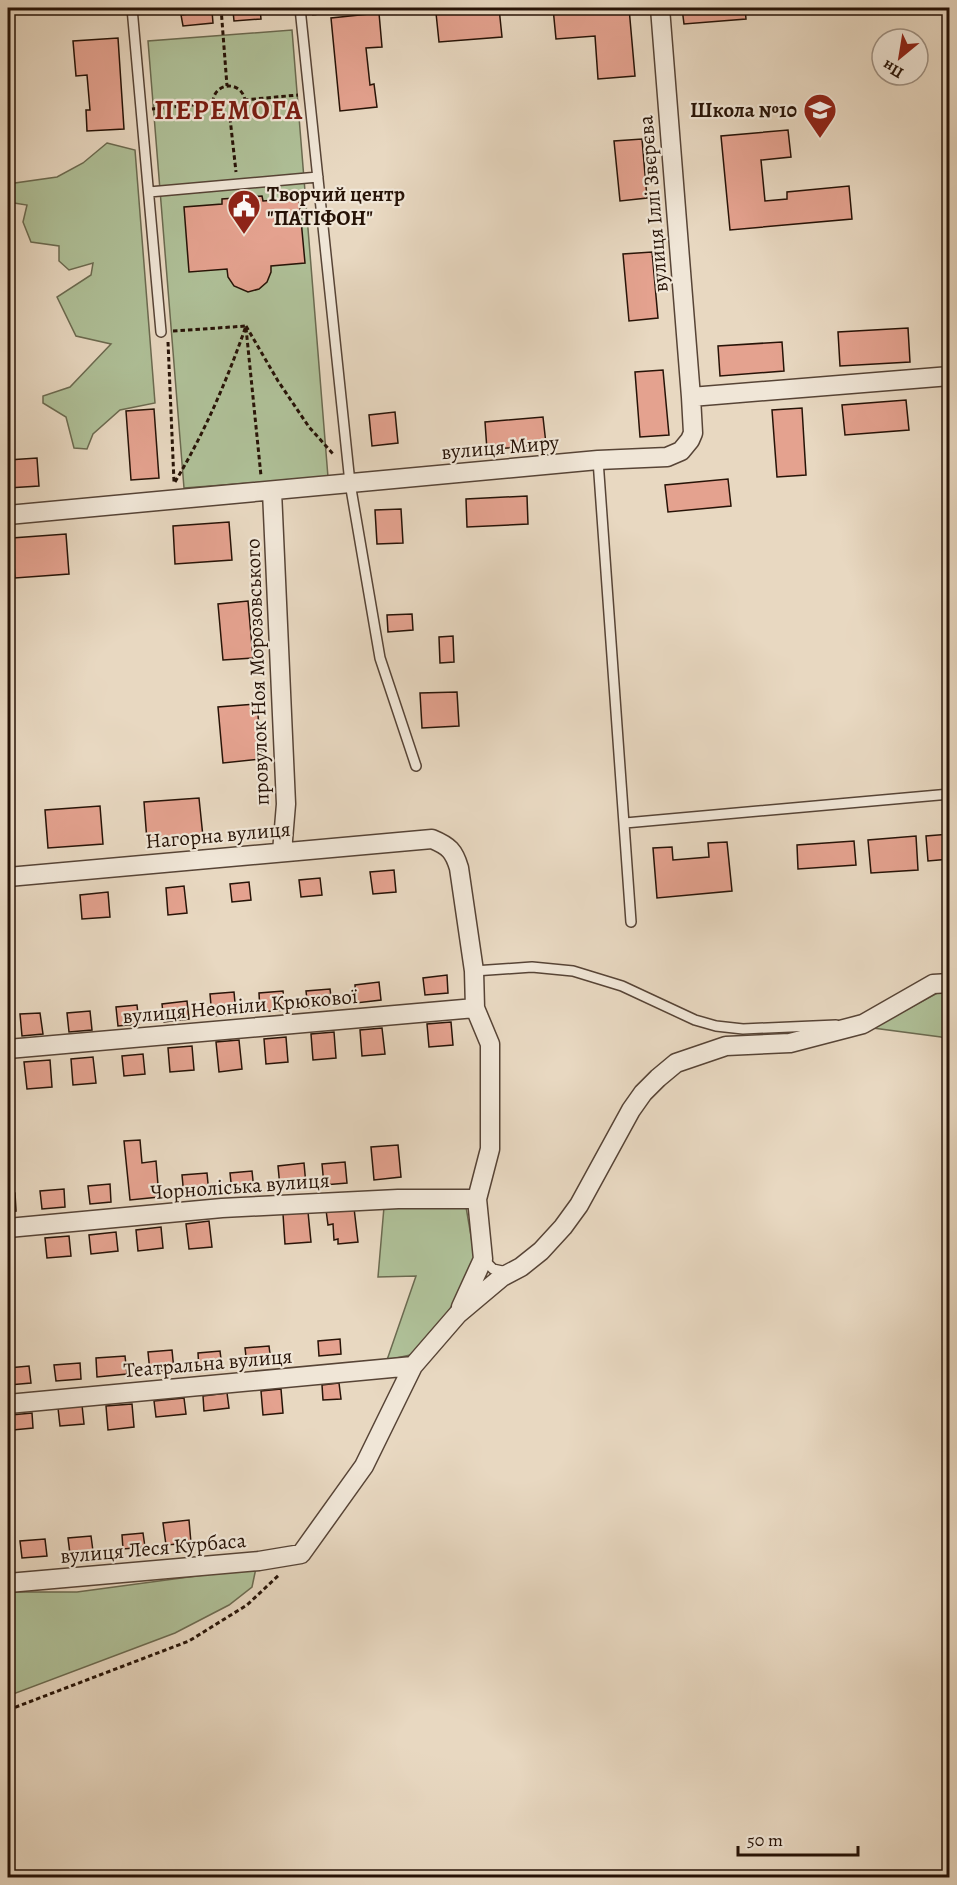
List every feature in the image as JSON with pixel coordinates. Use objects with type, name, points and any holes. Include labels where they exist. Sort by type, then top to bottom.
[{"type":"street","name":"вулиця Іллі Звєрєва","points":[[660,8],[691,398]]},
{"type":"street","points":[[691,398],[950,376]]},
{"type":"street","name":"вулиця Миру","points":[[8,515],[268,491],[350,478],[667,457],[681,451],[693,433],[691,398]]},
{"type":"street","name":"провулок Ноя Морозовського","points":[[268,491],[286,804],[282,852]]},
{"type":"street","name":"Нагорна вулиця","points":[[8,877],[432,838],[445,844],[454,854],[459,868],[474,971]]},
{"type":"street","points":[[458,1314],[483,1259],[477,1199],[489,1149],[490,1044],[475,1008],[474,971]]},
{"type":"street","points":[[301,1554],[364,1466],[413,1366],[458,1314],[502,1277],[521,1267],[541,1251],[563,1227],[579,1205],[631,1110],[658,1078],[676,1063],[726,1046],[790,1043],[863,1024],[933,984],[950,983]]},
{"type":"street","name":"вулиця Неоніли Крюкової","points":[[8,1049],[475,1008]]},
{"type":"street","name":"Чорноліська вулиця","points":[[8,1228],[222,1208],[398,1199],[477,1199]]},
{"type":"street","name":"Театральна вулиця","points":[[8,1404],[413,1366]]},
{"type":"street","name":"вулиця Леся Курбаса","points":[[8,1583],[259,1561],[301,1554]]},
{"type":"lane","points":[[132,8],[161,332]]},
{"type":"lane","points":[[300,11],[350,478],[380,658],[416,766]]},
{"type":"lane","points":[[148,192],[318,177]]},
{"type":"lane","points":[[598,460],[631,922]]},
{"type":"lane","points":[[625,823],[950,794]]},
{"type":"lane","points":[[474,971],[532,967],[573,971],[622,986],[695,1020],[716,1026],[743,1029],[863,1024]]},
{"type":"lane","points":[[483,1259],[493,1269],[502,1272],[512,1271]]},
{"type":"path","points":[[221,8],[227,86]]},
{"type":"path","points":[[300,11],[391,8]]},
{"type":"path","points":[[227,86],[239,89],[244,100],[241,112],[230,117],[219,114],[213,103],[216,93],[227,86]]},
{"type":"path","points":[[244,100],[309,94]]},
{"type":"path","points":[[141,110],[213,103]]},
{"type":"path","points":[[230,117],[237,184]]},
{"type":"path","points":[[246,326],[278,381],[309,427],[350,478]]},
{"type":"path","points":[[246,326],[227,380],[195,449],[174,484],[169,344],[161,332],[246,326]]},
{"type":"path","points":[[246,326],[268,491]]},
{"type":"path","points":[[8,1710],[189,1641],[247,1605],[301,1554]]},
{"type":"green space","points":[[292,30],[328,477],[184,488],[148,41]]},
{"type":"green space","points":[[107,143],[135,150],[155,403],[120,410],[93,434],[87,449],[74,448],[66,417],[43,403],[43,396],[70,387],[111,344],[76,336],[57,297],[91,275],[93,263],[69,270],[59,261],[59,246],[31,242],[23,222],[27,205],[8,202],[8,184],[57,177],[83,163]]},
{"type":"green space","points":[[941,991],[949,992],[949,1040],[873,1028]]},
{"type":"green space","points":[[384,1207],[466,1207],[475,1259],[450,1309],[415,1354],[387,1360],[416,1276],[378,1277]]},
{"type":"green space","points":[[256,1568],[252,1587],[229,1605],[175,1633],[8,1696],[8,1592],[77,1592]]},
{"type":"building","points":[[499,8],[502,37],[439,42],[436,13]]},
{"type":"building","points":[[553,8],[629,8],[635,76],[598,79],[595,36],[556,39]]},
{"type":"building","points":[[682,8],[745,8],[746,19],[684,24]]},
{"type":"building","points":[[260,9],[261,19],[234,21],[233,11]]},
{"type":"building","points":[[212,11],[213,23],[183,26],[181,15]]},
{"type":"building","points":[[379,13],[382,47],[366,48],[370,85],[374,84],[377,107],[340,111],[331,18]]},
{"type":"building","points":[[118,38],[124,129],[87,131],[86,110],[90,110],[87,75],[76,76],[73,41]]},
{"type":"building","points":[[788,130],[791,157],[761,160],[765,201],[787,199],[787,192],[849,186],[852,219],[730,230],[721,136]]},
{"type":"building","points":[[642,139],[647,198],[620,201],[614,141]]},
{"type":"building","name":"Творчий центр \"ПАТІФОН\"","points":[[262,196],[263,201],[299,198],[305,263],[271,266],[267,282],[259,289],[248,292],[234,286],[228,277],[227,269],[189,272],[184,207],[222,204],[222,199]]},
{"type":"building","points":[[652,252],[658,318],[629,321],[623,254]]},
{"type":"building","points":[[908,328],[910,362],[840,366],[838,332]]},
{"type":"building","points":[[782,342],[784,371],[720,376],[718,346]]},
{"type":"building","points":[[663,370],[669,435],[640,437],[635,372]]},
{"type":"building","points":[[906,400],[909,430],[845,435],[842,405]]},
{"type":"building","points":[[802,408],[806,475],[777,477],[772,410]]},
{"type":"building","points":[[154,409],[159,478],[131,480],[126,411]]},
{"type":"building","points":[[395,412],[398,443],[372,446],[369,415]]},
{"type":"building","points":[[543,417],[546,444],[487,450],[485,422]]},
{"type":"building","points":[[37,458],[39,486],[8,488],[8,460]]},
{"type":"building","points":[[728,479],[731,506],[668,512],[665,485]]},
{"type":"building","points":[[527,496],[528,524],[467,527],[466,499]]},
{"type":"building","points":[[401,509],[403,543],[377,544],[375,510]]},
{"type":"building","points":[[229,522],[232,560],[175,564],[173,526]]},
{"type":"building","points":[[66,534],[69,574],[15,578],[12,538]]},
{"type":"building","points":[[248,601],[253,658],[223,660],[218,604]]},
{"type":"building","points":[[412,614],[413,630],[388,632],[387,615]]},
{"type":"building","points":[[453,636],[454,662],[440,663],[439,637]]},
{"type":"building","points":[[457,692],[459,726],[422,728],[420,693]]},
{"type":"building","points":[[257,704],[262,759],[223,763],[218,707]]},
{"type":"building","points":[[199,798],[203,837],[147,841],[144,802]]},
{"type":"building","points":[[100,806],[103,844],[48,848],[45,810]]},
{"type":"building","points":[[950,834],[950,859],[928,861],[926,836]]},
{"type":"building","points":[[916,836],[918,870],[871,873],[868,840]]},
{"type":"building","points":[[854,841],[856,865],[798,869],[797,845]]},
{"type":"building","points":[[727,842],[732,891],[657,898],[653,848],[672,847],[673,860],[709,857],[708,843]]},
{"type":"building","points":[[394,870],[396,892],[373,894],[370,872]]},
{"type":"building","points":[[320,878],[322,895],[301,897],[299,880]]},
{"type":"building","points":[[249,882],[251,900],[232,902],[230,884]]},
{"type":"building","points":[[184,886],[187,913],[168,915],[166,888]]},
{"type":"building","points":[[108,892],[110,917],[82,919],[80,895]]},
{"type":"building","points":[[447,975],[448,993],[425,995],[423,978]]},
{"type":"building","points":[[379,982],[381,1000],[356,1003],[355,985]]},
{"type":"building","points":[[330,989],[332,1005],[308,1008],[306,991]]},
{"type":"building","points":[[283,991],[285,1010],[260,1012],[259,993]]},
{"type":"building","points":[[234,992],[236,1014],[212,1016],[210,994]]},
{"type":"building","points":[[187,1001],[189,1019],[164,1022],[162,1004]]},
{"type":"building","points":[[137,1005],[139,1024],[118,1026],[116,1007]]},
{"type":"building","points":[[90,1011],[92,1030],[69,1032],[67,1013]]},
{"type":"building","points":[[40,1013],[43,1034],[22,1036],[20,1014]]},
{"type":"building","points":[[451,1022],[453,1045],[429,1047],[427,1024]]},
{"type":"building","points":[[382,1028],[385,1054],[362,1056],[360,1030]]},
{"type":"building","points":[[334,1032],[336,1058],[313,1060],[311,1034]]},
{"type":"building","points":[[286,1037],[288,1062],[266,1064],[264,1039]]},
{"type":"building","points":[[239,1040],[242,1069],[219,1072],[216,1042]]},
{"type":"building","points":[[192,1046],[194,1070],[170,1072],[168,1048]]},
{"type":"building","points":[[143,1054],[145,1074],[124,1076],[122,1056]]},
{"type":"building","points":[[93,1057],[96,1083],[73,1085],[71,1059]]},
{"type":"building","points":[[50,1060],[52,1087],[27,1089],[24,1062]]},
{"type":"building","points":[[140,1140],[142,1163],[156,1161],[159,1197],[130,1200],[124,1141]]},
{"type":"building","points":[[398,1145],[401,1177],[374,1180],[371,1147]]},
{"type":"building","points":[[345,1162],[347,1183],[324,1185],[322,1164]]},
{"type":"building","points":[[304,1163],[306,1185],[280,1187],[278,1166]]},
{"type":"building","points":[[252,1171],[254,1190],[232,1192],[230,1173]]},
{"type":"building","points":[[207,1173],[209,1194],[184,1196],[182,1175]]},
{"type":"building","points":[[110,1184],[111,1202],[90,1204],[88,1186]]},
{"type":"building","points":[[64,1189],[65,1207],[42,1209],[40,1191]]},
{"type":"building","points":[[15,1193],[16,1211],[8,1212],[8,1194]]},
{"type":"building","points":[[354,1208],[358,1242],[338,1244],[338,1239],[334,1240],[333,1224],[328,1225],[326,1210]]},
{"type":"building","points":[[308,1212],[311,1242],[285,1244],[283,1214]]},
{"type":"building","points":[[209,1221],[212,1247],[189,1249],[186,1224]]},
{"type":"building","points":[[161,1227],[163,1248],[138,1251],[136,1230]]},
{"type":"building","points":[[116,1232],[118,1251],[91,1254],[89,1235]]},
{"type":"building","points":[[69,1236],[71,1256],[47,1258],[45,1238]]},
{"type":"building","points":[[340,1339],[341,1354],[319,1356],[318,1341]]},
{"type":"building","points":[[269,1346],[271,1362],[247,1365],[245,1348]]},
{"type":"building","points":[[172,1350],[174,1370],[150,1372],[148,1352]]},
{"type":"building","points":[[220,1351],[222,1367],[199,1369],[198,1353]]},
{"type":"building","points":[[125,1356],[127,1374],[97,1377],[96,1358]]},
{"type":"building","points":[[80,1363],[81,1379],[56,1381],[54,1365]]},
{"type":"building","points":[[29,1366],[31,1383],[9,1385],[8,1368]]},
{"type":"building","points":[[339,1383],[341,1399],[323,1400],[322,1385]]},
{"type":"building","points":[[281,1389],[283,1413],[263,1415],[261,1391]]},
{"type":"building","points":[[227,1393],[229,1408],[204,1411],[203,1396]]},
{"type":"building","points":[[184,1398],[186,1414],[156,1417],[154,1401]]},
{"type":"building","points":[[132,1404],[134,1427],[108,1430],[106,1406]]},
{"type":"building","points":[[82,1405],[84,1424],[60,1426],[58,1408]]},
{"type":"building","points":[[32,1413],[33,1428],[13,1430],[11,1415]]},
{"type":"building","points":[[189,1520],[191,1543],[166,1545],[163,1523]]},
{"type":"building","points":[[143,1533],[145,1547],[123,1549],[122,1535]]},
{"type":"building","points":[[91,1536],[93,1551],[70,1554],[68,1538]]},
{"type":"building","points":[[45,1539],[47,1556],[22,1558],[20,1541]]},
{"type":"place","name":"Школа №10","points":[[820,139]]},
{"type":"place","name":"Творчий центр \"ПАТІФОН\"","points":[[244,235]]},
{"type":"district","name":"ПЕРЕМОГА","points":[[229,110]]}]
